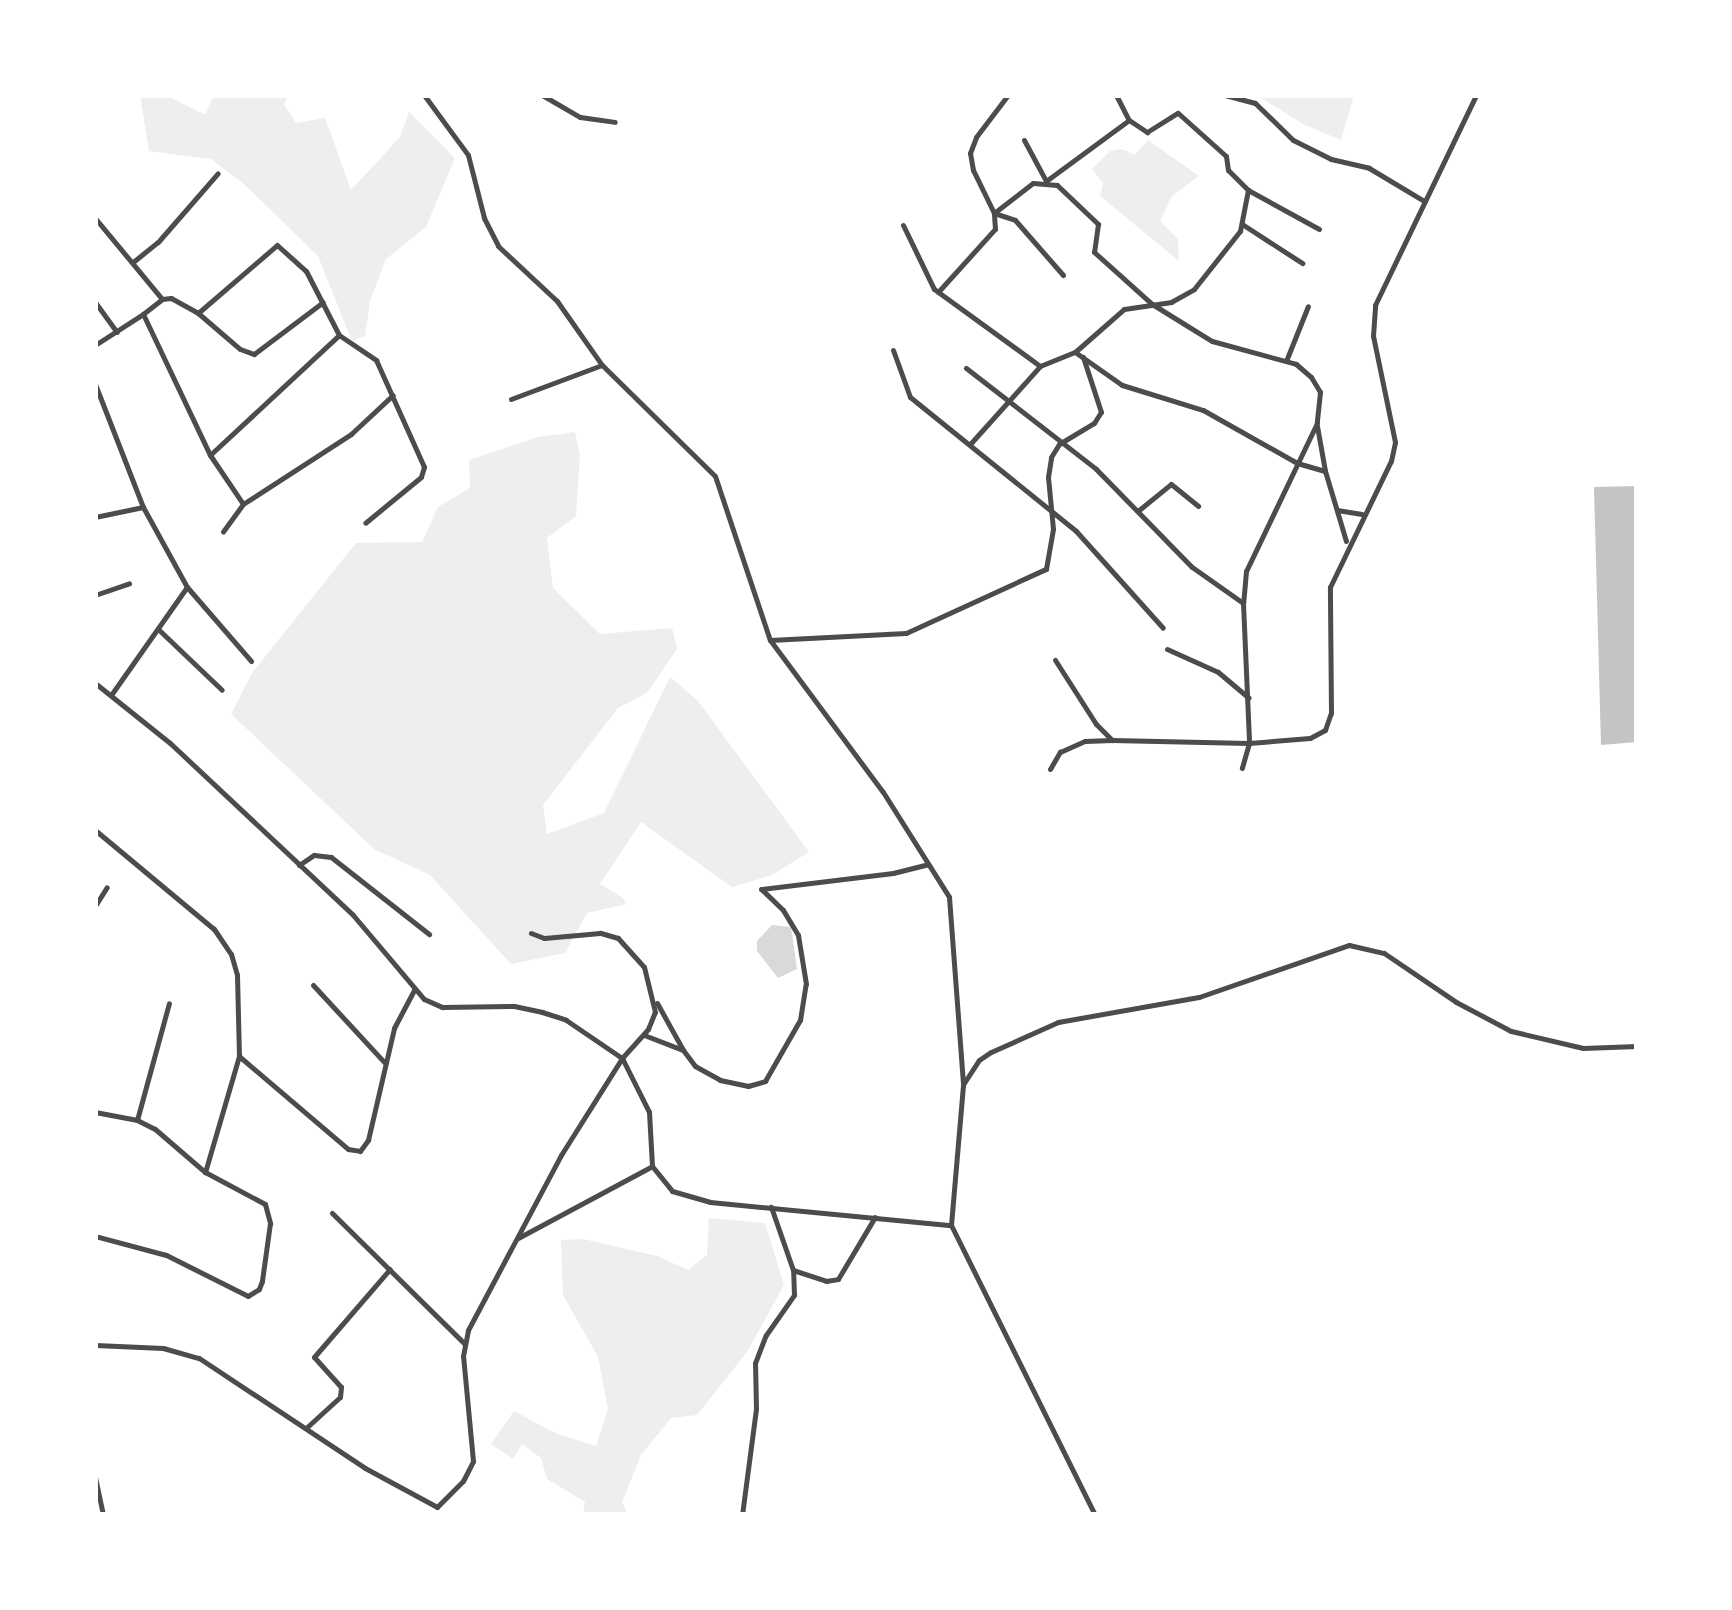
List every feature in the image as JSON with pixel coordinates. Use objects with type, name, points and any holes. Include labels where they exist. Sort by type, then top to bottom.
[{"type":"street","points":[[424,95],[468,155],[490,233],[508,258],[556,301],[602,365],[714,476],[770,640],[790,674],[863,764],[949,897],[963,1085],[952,1225],[1095,1515]]},
{"type":"street","points":[[542,95],[580,118],[615,122]]},
{"type":"street","points":[[938,292],[991,237],[994,213],[973,170],[970,153],[976,137],[1008,95]]},
{"type":"street","points":[[1116,95],[1130,120],[1147,132],[1178,114],[1226,156],[1228,170],[1248,190],[1319,230]]},
{"type":"street","points":[[1225,95],[1254,103],[1293,140],[1331,158],[1370,168],[1424,202]]},
{"type":"street","points":[[1050,769],[1060,752],[1084,741],[1249,743],[1310,738],[1329,722],[1329,596],[1347,544],[1391,460],[1395,442],[1373,315],[1476,95]]},
{"type":"street","points":[[994,213],[1028,185],[1046,181],[1130,120]]},
{"type":"street","points":[[1024,140],[1046,181],[1058,185],[1098,224],[1094,252],[1152,304],[1192,333],[1304,368],[1322,401],[1317,423],[1248,562],[1242,602],[1249,743],[1242,768]]},
{"type":"street","points":[[133,262],[158,242],[218,173]]},
{"type":"street","points":[[971,442],[1040,366],[1075,352],[1116,314],[1170,302],[1194,289],[1242,224],[1248,190]]},
{"type":"street","points":[[994,213],[1015,220],[1063,275]]},
{"type":"street","points":[[95,218],[162,299],[181,302],[240,349],[254,354],[323,302]]},
{"type":"street","points":[[1242,224],[1302,263]]},
{"type":"street","points":[[902,225],[938,292],[1040,366]]},
{"type":"street","points":[[198,313],[277,245],[306,271],[338,335],[376,360],[424,472],[365,523]]},
{"type":"street","points":[[95,345],[162,299]]},
{"type":"street","points":[[95,302],[116,332]]},
{"type":"street","points":[[1286,361],[1308,306]]},
{"type":"street","points":[[143,314],[210,455],[243,504]]},
{"type":"street","points":[[210,455],[338,335]]},
{"type":"street","points":[[893,350],[910,397],[971,442],[1052,511],[1163,628]]},
{"type":"street","points":[[1075,352],[1122,386],[1203,410],[1296,463],[1325,471]]},
{"type":"street","points":[[770,640],[906,632],[1046,569],[1052,551],[1048,465],[1063,441],[1094,422],[1101,412],[1083,358]]},
{"type":"street","points":[[511,398],[602,365]]},
{"type":"street","points":[[966,368],[1063,441],[1139,510],[1207,580],[1242,602]]},
{"type":"street","points":[[95,384],[143,506],[188,587],[251,660]]},
{"type":"street","points":[[223,532],[243,504],[351,434],[393,395]]},
{"type":"street","points":[[1317,423],[1325,471],[1347,544]]},
{"type":"street","points":[[1139,510],[1171,484],[1198,506]]},
{"type":"street","points":[[95,517],[143,506]]},
{"type":"street","points":[[1337,510],[1362,514]]},
{"type":"street","points":[[95,595],[129,583]]},
{"type":"street","points":[[111,694],[188,587]]},
{"type":"street","points":[[158,629],[222,690]]},
{"type":"street","points":[[1168,650],[1218,672],[1249,698]]},
{"type":"street","points":[[1055,660],[1096,724],[1112,740]]},
{"type":"street","points":[[95,683],[170,743],[374,937],[414,990],[442,1007],[514,1006],[542,1012],[594,1036],[622,1058],[649,1112],[652,1166],[660,1180],[682,1196],[952,1225]]},
{"type":"street","points":[[95,830],[224,939],[236,976],[240,1056],[204,1172]]},
{"type":"street","points":[[299,866],[314,854],[331,856],[429,934]]},
{"type":"street","points":[[531,933],[544,938],[600,932],[618,938],[644,967],[655,1000],[683,1050],[706,1074],[734,1084],[759,1085],[773,1072],[800,1020],[806,984],[798,935],[783,910],[761,889],[894,873],[928,864]]},
{"type":"street","points":[[95,906],[107,887]]},
{"type":"street","points":[[963,1085],[979,1060],[1045,1026],[1088,1014],[1199,997],[1349,945],[1384,953],[1456,1002],[1510,1031],[1583,1048],[1637,1046]]},
{"type":"street","points":[[313,985],[385,1063]]},
{"type":"street","points":[[240,1056],[354,1152],[368,1140],[394,1028],[414,990]]},
{"type":"street","points":[[95,1345],[180,1351],[214,1366],[437,1511],[464,1481],[474,1460],[464,1342],[561,1155],[622,1058],[652,1022],[655,1000]]},
{"type":"street","points":[[137,1120],[169,1003]]},
{"type":"street","points":[[644,1035],[683,1050]]},
{"type":"street","points":[[95,1112],[137,1120],[155,1130],[204,1172],[257,1198],[269,1212],[262,1281],[254,1295],[240,1294],[166,1254],[95,1236]]},
{"type":"street","points":[[517,1238],[652,1166]]},
{"type":"street","points":[[742,1515],[756,1409],[754,1363],[766,1335],[789,1307],[792,1270],[771,1207]]},
{"type":"street","points":[[332,1213],[464,1342]]},
{"type":"street","points":[[792,1270],[830,1282],[838,1279],[875,1217]]},
{"type":"street","points":[[306,1428],[340,1396],[341,1387],[314,1357],[390,1270]]},
{"type":"street","points":[[95,1476],[103,1515]]},
{"type":"shaded area","points":[[140,95],[166,95],[205,115],[214,95],[289,95],[284,104],[296,123],[325,118],[351,190],[400,137],[409,112],[455,158],[426,227],[386,259],[370,301],[365,336],[352,341],[318,256],[244,184],[211,159],[149,151]]},
{"type":"shaded area","points":[[1256,95],[1354,95],[1341,140],[1305,125]]},
{"type":"shaded area","points":[[1148,140],[1199,176],[1172,196],[1160,221],[1178,239],[1179,261],[1100,196],[1103,183],[1092,169],[1110,151],[1122,149],[1135,155]]},
{"type":"shaded area","points":[[575,432],[580,456],[576,516],[547,538],[553,588],[600,634],[672,628],[677,649],[647,693],[618,708],[543,805],[547,834],[604,813],[670,677],[698,701],[809,852],[772,875],[732,887],[641,822],[600,884],[626,904],[587,913],[565,953],[511,964],[430,875],[374,849],[231,714],[252,673],[356,543],[422,542],[438,507],[470,488],[469,460],[538,437]]},
{"type":"shaded area","points":[[772,925],[791,927],[797,969],[778,978],[757,951],[757,941]]},
{"type":"shaded area","points":[[709,1218],[765,1223],[784,1285],[747,1352],[697,1415],[671,1418],[641,1455],[622,1502],[628,1515],[583,1515],[585,1502],[547,1479],[541,1458],[522,1444],[513,1459],[491,1444],[514,1411],[557,1434],[596,1446],[608,1409],[598,1357],[563,1295],[561,1240],[583,1239],[657,1256],[688,1270],[707,1255]]},
{"type":"building","points":[[1637,486],[1637,742],[1601,745],[1594,487]]}]
